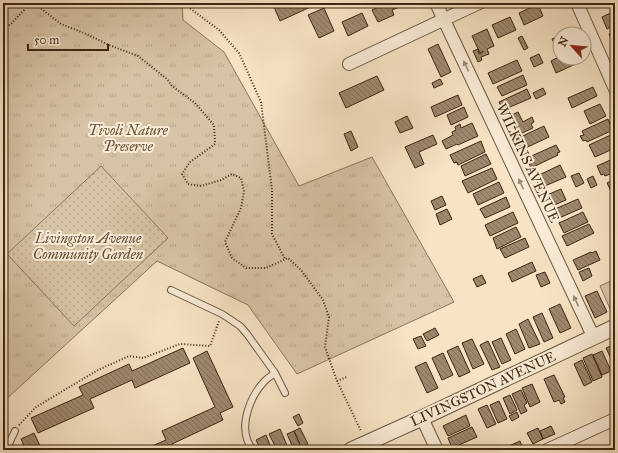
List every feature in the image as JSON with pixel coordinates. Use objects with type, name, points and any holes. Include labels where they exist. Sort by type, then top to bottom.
[{"type":"street","name":"WILKINS AVENUE","points":[[436,3],[593,336]]},
{"type":"street","points":[[349,64],[479,3]]},
{"type":"street","points":[[577,3],[615,89]]},
{"type":"street","name":"LIVINGSTON AVENUE","points":[[352,450],[615,327]]},
{"type":"street","points":[[422,418],[437,450]]},
{"type":"street","points":[[547,450],[615,419]]},
{"type":"lane","points":[[171,290],[222,314],[240,326],[275,373],[285,393]]},
{"type":"lane","points":[[253,450],[247,439],[245,425],[248,410],[253,396],[263,382],[275,373]]},
{"type":"lane","points":[[6,450],[14,431]]},
{"type":"path","points":[[3,27],[10,26],[24,10],[24,3]]},
{"type":"path","points":[[34,3],[61,24],[84,33],[109,46],[138,56],[167,79],[172,86],[195,103],[214,126],[215,144],[190,162],[182,174],[188,184],[201,186],[221,180],[232,174],[240,178],[244,191],[241,208],[225,242],[232,258],[246,268],[266,268],[288,258],[301,270],[323,300],[329,317],[325,347],[337,381],[366,443]]},
{"type":"path","points":[[183,3],[220,30],[239,53],[261,102],[272,190],[272,234],[285,259]]},
{"type":"path","points":[[14,431],[36,407],[98,370],[130,356],[143,358],[180,344],[210,346],[222,314]]},
{"type":"path","points":[[337,381],[347,377]]},
{"type":"green space","name":"Tivoli Nature Preserve","points":[[3,3],[182,3],[183,20],[224,52],[299,186],[372,157],[454,302],[297,374],[248,305],[157,261],[3,402]]},
{"type":"green space","name":"Livingston Avenue Community Garden","points":[[101,166],[168,238],[74,326],[7,254]]},
{"type":"green space","points":[[615,279],[615,309],[611,311],[600,286]]},
{"type":"building","points":[[282,3],[317,4],[280,21],[274,7]]},
{"type":"building","points":[[387,3],[402,3],[404,5],[392,10],[394,15],[378,22],[372,10]]},
{"type":"building","points":[[538,4],[543,16],[524,25],[519,13]]},
{"type":"building","points":[[324,8],[334,31],[319,38],[308,15]]},
{"type":"building","points":[[615,11],[615,25],[607,29],[602,17]]},
{"type":"building","points":[[362,13],[368,26],[348,36],[342,22]]},
{"type":"building","points":[[510,17],[516,30],[498,38],[492,25]]},
{"type":"building","points":[[487,29],[494,46],[487,49],[489,54],[481,57],[482,60],[478,62],[473,51],[478,49],[479,54],[483,51],[480,53],[472,36]]},
{"type":"building","points":[[615,32],[615,45],[614,46],[609,34]]},
{"type":"building","points":[[522,36],[528,48],[524,50],[518,38]]},
{"type":"building","points":[[438,44],[451,72],[441,77],[428,49]]},
{"type":"building","points":[[539,54],[543,63],[534,67],[530,58]]},
{"type":"building","points":[[517,60],[522,71],[493,84],[488,73]]},
{"type":"building","points":[[553,66],[571,66],[556,73]]},
{"type":"building","points":[[523,75],[527,85],[502,96],[497,87]]},
{"type":"building","points":[[377,76],[384,90],[346,108],[339,93]]},
{"type":"building","points":[[440,79],[443,84],[434,88],[432,83]]},
{"type":"building","points":[[593,87],[597,96],[572,108],[568,98]]},
{"type":"building","points":[[543,88],[546,94],[536,99],[533,93]]},
{"type":"building","points":[[527,89],[531,98],[503,110],[499,102]]},
{"type":"building","points":[[458,95],[462,105],[435,117],[431,107]]},
{"type":"building","points":[[600,104],[606,116],[590,124],[584,111]]},
{"type":"building","points":[[464,107],[468,117],[451,125],[447,115]]},
{"type":"building","points":[[518,112],[523,122],[532,117],[534,122],[531,124],[533,128],[518,135],[514,126],[516,124],[512,115]]},
{"type":"building","points":[[407,116],[413,128],[400,133],[395,122]]},
{"type":"building","points":[[608,119],[613,130],[587,142],[586,140],[583,141],[580,136],[584,135],[582,131]]},
{"type":"building","points":[[472,123],[478,136],[446,149],[442,141],[453,135],[452,132],[456,130],[455,127],[460,124],[461,128]]},
{"type":"building","points":[[544,126],[549,137],[521,150],[516,139]]},
{"type":"building","points":[[351,131],[358,147],[351,151],[344,134]]},
{"type":"building","points":[[615,133],[615,148],[595,157],[589,145]]},
{"type":"building","points":[[433,135],[437,144],[419,152],[424,164],[415,168],[405,147]]},
{"type":"building","points":[[481,141],[485,152],[458,165],[457,162],[454,163],[450,155]]},
{"type":"building","points":[[556,145],[560,152],[557,153],[558,155],[531,168],[527,158]]},
{"type":"building","points":[[486,154],[491,164],[465,176],[461,166]]},
{"type":"building","points":[[615,158],[615,172],[605,176],[604,174],[601,175],[597,166]]},
{"type":"building","points":[[560,165],[566,177],[540,188],[535,177]]},
{"type":"building","points":[[492,168],[497,179],[468,193],[462,181]]},
{"type":"building","points":[[579,173],[584,183],[576,187],[571,176]]},
{"type":"building","points":[[593,176],[597,185],[591,188],[587,179]]},
{"type":"building","points":[[615,179],[615,192],[612,193],[607,183]]},
{"type":"building","points":[[499,182],[504,193],[478,205],[473,194]]},
{"type":"building","points":[[561,189],[566,200],[552,206],[547,195]]},
{"type":"building","points":[[442,196],[446,205],[435,210],[431,201]]},
{"type":"building","points":[[506,197],[510,207],[485,218],[480,209]]},
{"type":"building","points":[[578,199],[582,208],[559,218],[555,209]]},
{"type":"building","points":[[447,209],[452,219],[440,225],[436,214]]},
{"type":"building","points":[[513,212],[518,223],[490,236],[485,225]]},
{"type":"building","points":[[583,212],[588,222],[564,233],[559,223]]},
{"type":"building","points":[[589,224],[594,233],[567,246],[562,236]]},
{"type":"building","points":[[516,227],[521,237],[497,249],[493,238]]},
{"type":"building","points":[[525,238],[529,247],[505,258],[500,249]]},
{"type":"building","points":[[596,251],[600,260],[578,270],[573,260]]},
{"type":"building","points":[[532,262],[536,271],[512,282],[508,273]]},
{"type":"building","points":[[589,268],[592,276],[583,281],[579,272]]},
{"type":"building","points":[[545,272],[550,283],[541,287],[536,275]]},
{"type":"building","points":[[482,275],[486,283],[477,287],[473,279]]},
{"type":"building","points":[[597,291],[607,312],[595,318],[585,296]]},
{"type":"building","points":[[560,304],[571,328],[560,333],[549,309]]},
{"type":"building","points":[[542,313],[553,338],[544,342],[533,317]]},
{"type":"building","points":[[528,319],[540,344],[529,348],[519,324]]},
{"type":"building","points":[[435,328],[439,335],[427,341],[423,334]]},
{"type":"building","points":[[516,329],[525,349],[515,354],[506,334]]},
{"type":"building","points":[[421,336],[426,346],[418,349],[413,339]]},
{"type":"building","points":[[501,338],[511,360],[502,364],[492,342]]},
{"type":"building","points":[[472,339],[484,364],[473,369],[462,343]]},
{"type":"building","points":[[488,341],[500,367],[492,370],[480,345]]},
{"type":"building","points":[[615,344],[615,367],[606,348]]},
{"type":"building","points":[[458,346],[470,372],[459,377],[447,351]]},
{"type":"building","points":[[183,348],[190,363],[135,388],[132,380],[90,399],[94,408],[38,433],[31,418],[83,395],[79,387],[129,364],[132,371]]},
{"type":"building","points":[[207,351],[233,407],[220,413],[223,420],[172,444],[175,450],[154,450],[152,446],[166,440],[162,431],[215,407],[193,358]]},
{"type":"building","points":[[602,351],[611,371],[602,375],[593,355]]},
{"type":"building","points":[[443,353],[453,375],[442,380],[432,358]]},
{"type":"building","points":[[592,354],[602,377],[593,381],[583,358]]},
{"type":"building","points":[[582,360],[592,382],[584,386],[574,364]]},
{"type":"building","points":[[426,362],[438,388],[427,393],[415,367]]},
{"type":"building","points":[[554,375],[565,397],[563,398],[565,402],[561,404],[559,400],[554,402],[544,379]]},
{"type":"building","points":[[532,384],[540,402],[530,407],[522,388]]},
{"type":"building","points":[[521,390],[527,403],[524,405],[527,411],[521,414],[512,394]]},
{"type":"building","points":[[510,395],[517,410],[510,414],[503,398]]},
{"type":"building","points":[[499,401],[507,419],[498,423],[490,405]]},
{"type":"building","points":[[487,405],[496,424],[487,428],[478,409]]},
{"type":"building","points":[[517,412],[519,417],[512,421],[509,416]]},
{"type":"building","points":[[299,414],[303,423],[298,426],[293,417]]},
{"type":"building","points":[[466,415],[470,426],[448,436],[443,426]]},
{"type":"building","points":[[551,426],[555,434],[543,439],[540,431]]},
{"type":"building","points":[[472,427],[477,437],[452,448],[448,438]]},
{"type":"building","points":[[300,428],[308,444],[301,447],[294,431]]},
{"type":"building","points":[[538,428],[543,439],[533,444],[527,433]]},
{"type":"building","points":[[280,429],[289,450],[277,450],[269,434]]},
{"type":"building","points":[[294,431],[301,447],[294,450],[287,434]]},
{"type":"building","points":[[34,433],[42,450],[26,450],[21,439]]},
{"type":"building","points":[[266,435],[272,450],[261,450],[256,440]]},
{"type":"building","points":[[520,441],[523,449],[511,450],[509,446]]}]
